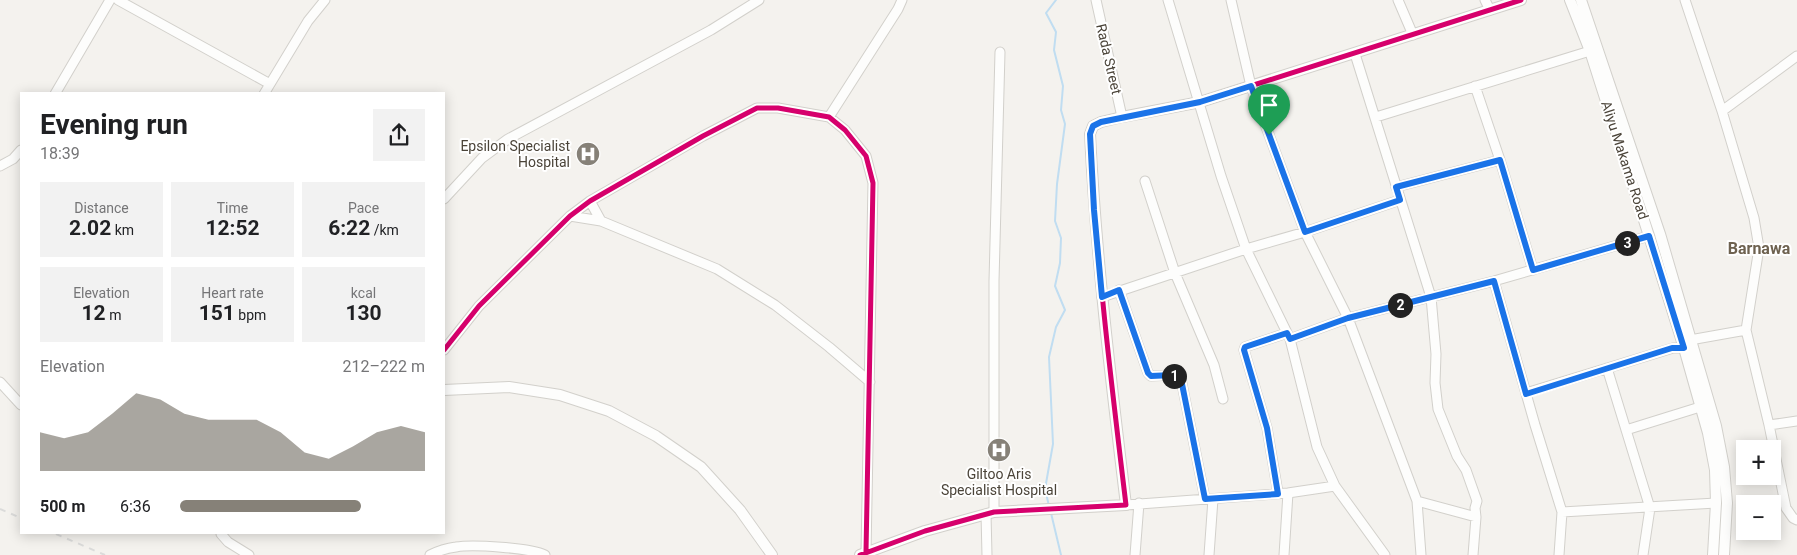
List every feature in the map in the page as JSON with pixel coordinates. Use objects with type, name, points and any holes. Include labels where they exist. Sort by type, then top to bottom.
[{"type":"street","points":[[56,92],[110,0]]},
{"type":"street","points":[[118,0],[270,84]]},
{"type":"street","points":[[265,92],[308,21],[325,0]]},
{"type":"street","points":[[445,199],[482,158],[508,139],[710,30],[759,0]]},
{"type":"street","points":[[829,117],[902,0]]},
{"type":"street","name":"Rada Street","points":[[1096,0],[1122,117]]},
{"type":"street","points":[[1168,0],[1221,176],[1246,249],[1288,336],[1317,447],[1335,486],[1380,553]]},
{"type":"street","points":[[1231,0],[1251,86],[1305,232],[1348,318],[1417,501],[1421,555]]},
{"type":"street","points":[[1398,0],[1414,35]]},
{"type":"street","points":[[1485,0],[1490,10]]},
{"type":"street","points":[[1126,504],[1094,210],[1090,134],[1093,126],[1122,117],[1200,102],[1521,0]]},
{"type":"street","name":"Aliyu Makama Road","points":[[1570,0],[1660,234],[1687,344],[1700,407],[1708,433],[1715,470],[1716,504],[1713,555]]},
{"type":"street","name":"Aliyu Makama Road","points":[[1581,0],[1622,136],[1649,236],[1716,426],[1724,467],[1727,504],[1724,555]]},
{"type":"street","points":[[1685,0],[1722,111],[1754,218],[1759,248],[1746,330],[1769,424],[1786,508],[1793,518],[1797,520]]},
{"type":"street","points":[[1376,117],[1590,51]]},
{"type":"street","points":[[987,555],[990,513],[1000,52]]},
{"type":"street","points":[[1355,54],[1431,297],[1438,409],[1456,456],[1466,470],[1477,501],[1473,555]]},
{"type":"street","points":[[1722,111],[1797,56]]},
{"type":"street","points":[[1475,86],[1500,160],[1533,270]]},
{"type":"street","points":[[445,349],[479,306],[570,216],[590,201],[756,108],[778,108],[829,117],[845,130],[866,156],[873,183],[870,382],[863,554],[925,531],[990,513],[1278,494],[1335,486]]},
{"type":"street","points":[[0,166],[13,159],[20,151]]},
{"type":"street","points":[[1396,187],[1500,160]]},
{"type":"street","points":[[1144,181],[1175,273],[1214,365],[1223,399]]},
{"type":"street","points":[[1102,297],[1400,200]]},
{"type":"street","points":[[590,201],[601,221]]},
{"type":"street","points":[[570,216],[601,221],[717,269],[775,305],[870,382]]},
{"type":"street","points":[[1278,494],[1267,428],[1244,350],[1245,347],[1348,318],[1494,281],[1649,236]]},
{"type":"street","points":[[1494,281],[1562,512],[1559,555]]},
{"type":"street","points":[[1119,290],[1148,373],[1151,376],[1173,375],[1181,379],[1209,499],[1209,555]]},
{"type":"street","points":[[1526,394],[1672,348],[1746,330]]},
{"type":"street","points":[[1607,368],[1650,508],[1643,555]]},
{"type":"street","points":[[0,382],[20,404]]},
{"type":"street","points":[[445,390],[509,387],[560,395],[610,411],[656,436],[701,467],[740,510],[772,555]]},
{"type":"street","points":[[1626,430],[1700,407]]},
{"type":"street","points":[[1769,424],[1797,421]]},
{"type":"street","points":[[1284,555],[1288,493]]},
{"type":"street","points":[[1417,501],[1476,517]]},
{"type":"street","points":[[1135,555],[1139,503]]},
{"type":"street","points":[[1562,512],[1716,504]]},
{"type":"street","points":[[221,534],[228,542],[249,555]]},
{"type":"street","points":[[430,555],[457,546],[498,547],[538,551],[545,555]]},
{"type":"waterway","points":[[1049,506],[1045,489],[1053,444],[1049,357],[1056,327],[1065,310],[1055,286],[1060,263],[1061,238],[1055,221],[1057,184],[1065,124],[1061,110],[1063,86],[1054,50],[1056,32],[1046,13],[1056,0]]},
{"type":"waterway","points":[[1051,513],[1061,555]]},
{"type":"railway","points":[[0,509],[20,518]]},
{"type":"railway","points":[[56,534],[105,555]]},
{"type":"cycle path","points":[[860,555],[925,531],[994,512],[1126,505],[1100,273],[1090,134],[1093,126],[1122,117],[1200,102],[1521,0]]},
{"type":"cycle path","points":[[445,349],[479,306],[570,216],[590,201],[703,136],[757,108],[778,108],[829,117],[845,130],[866,156],[873,183],[866,552]]},
{"type":"place","name":"Epsilon Specialist Hospital","points":[[588,154]]},
{"type":"place","name":"Giltoo Aris Specialist Hospital","points":[[999,450]]},
{"type":"district","name":"Barnawa","points":[[1759,248]]},
{"type":"route","points":[[1251,86],[1269,135],[1305,232],[1400,200],[1396,187],[1500,160],[1533,270],[1649,236],[1684,348],[1672,348],[1526,394],[1494,281],[1348,318],[1290,339],[1287,333],[1245,347],[1244,350],[1267,428],[1278,494],[1205,499],[1181,379],[1173,375],[1151,376],[1148,373],[1119,290],[1102,297],[1094,210],[1090,134],[1093,126],[1101,122],[1200,102],[1251,86]]}]
